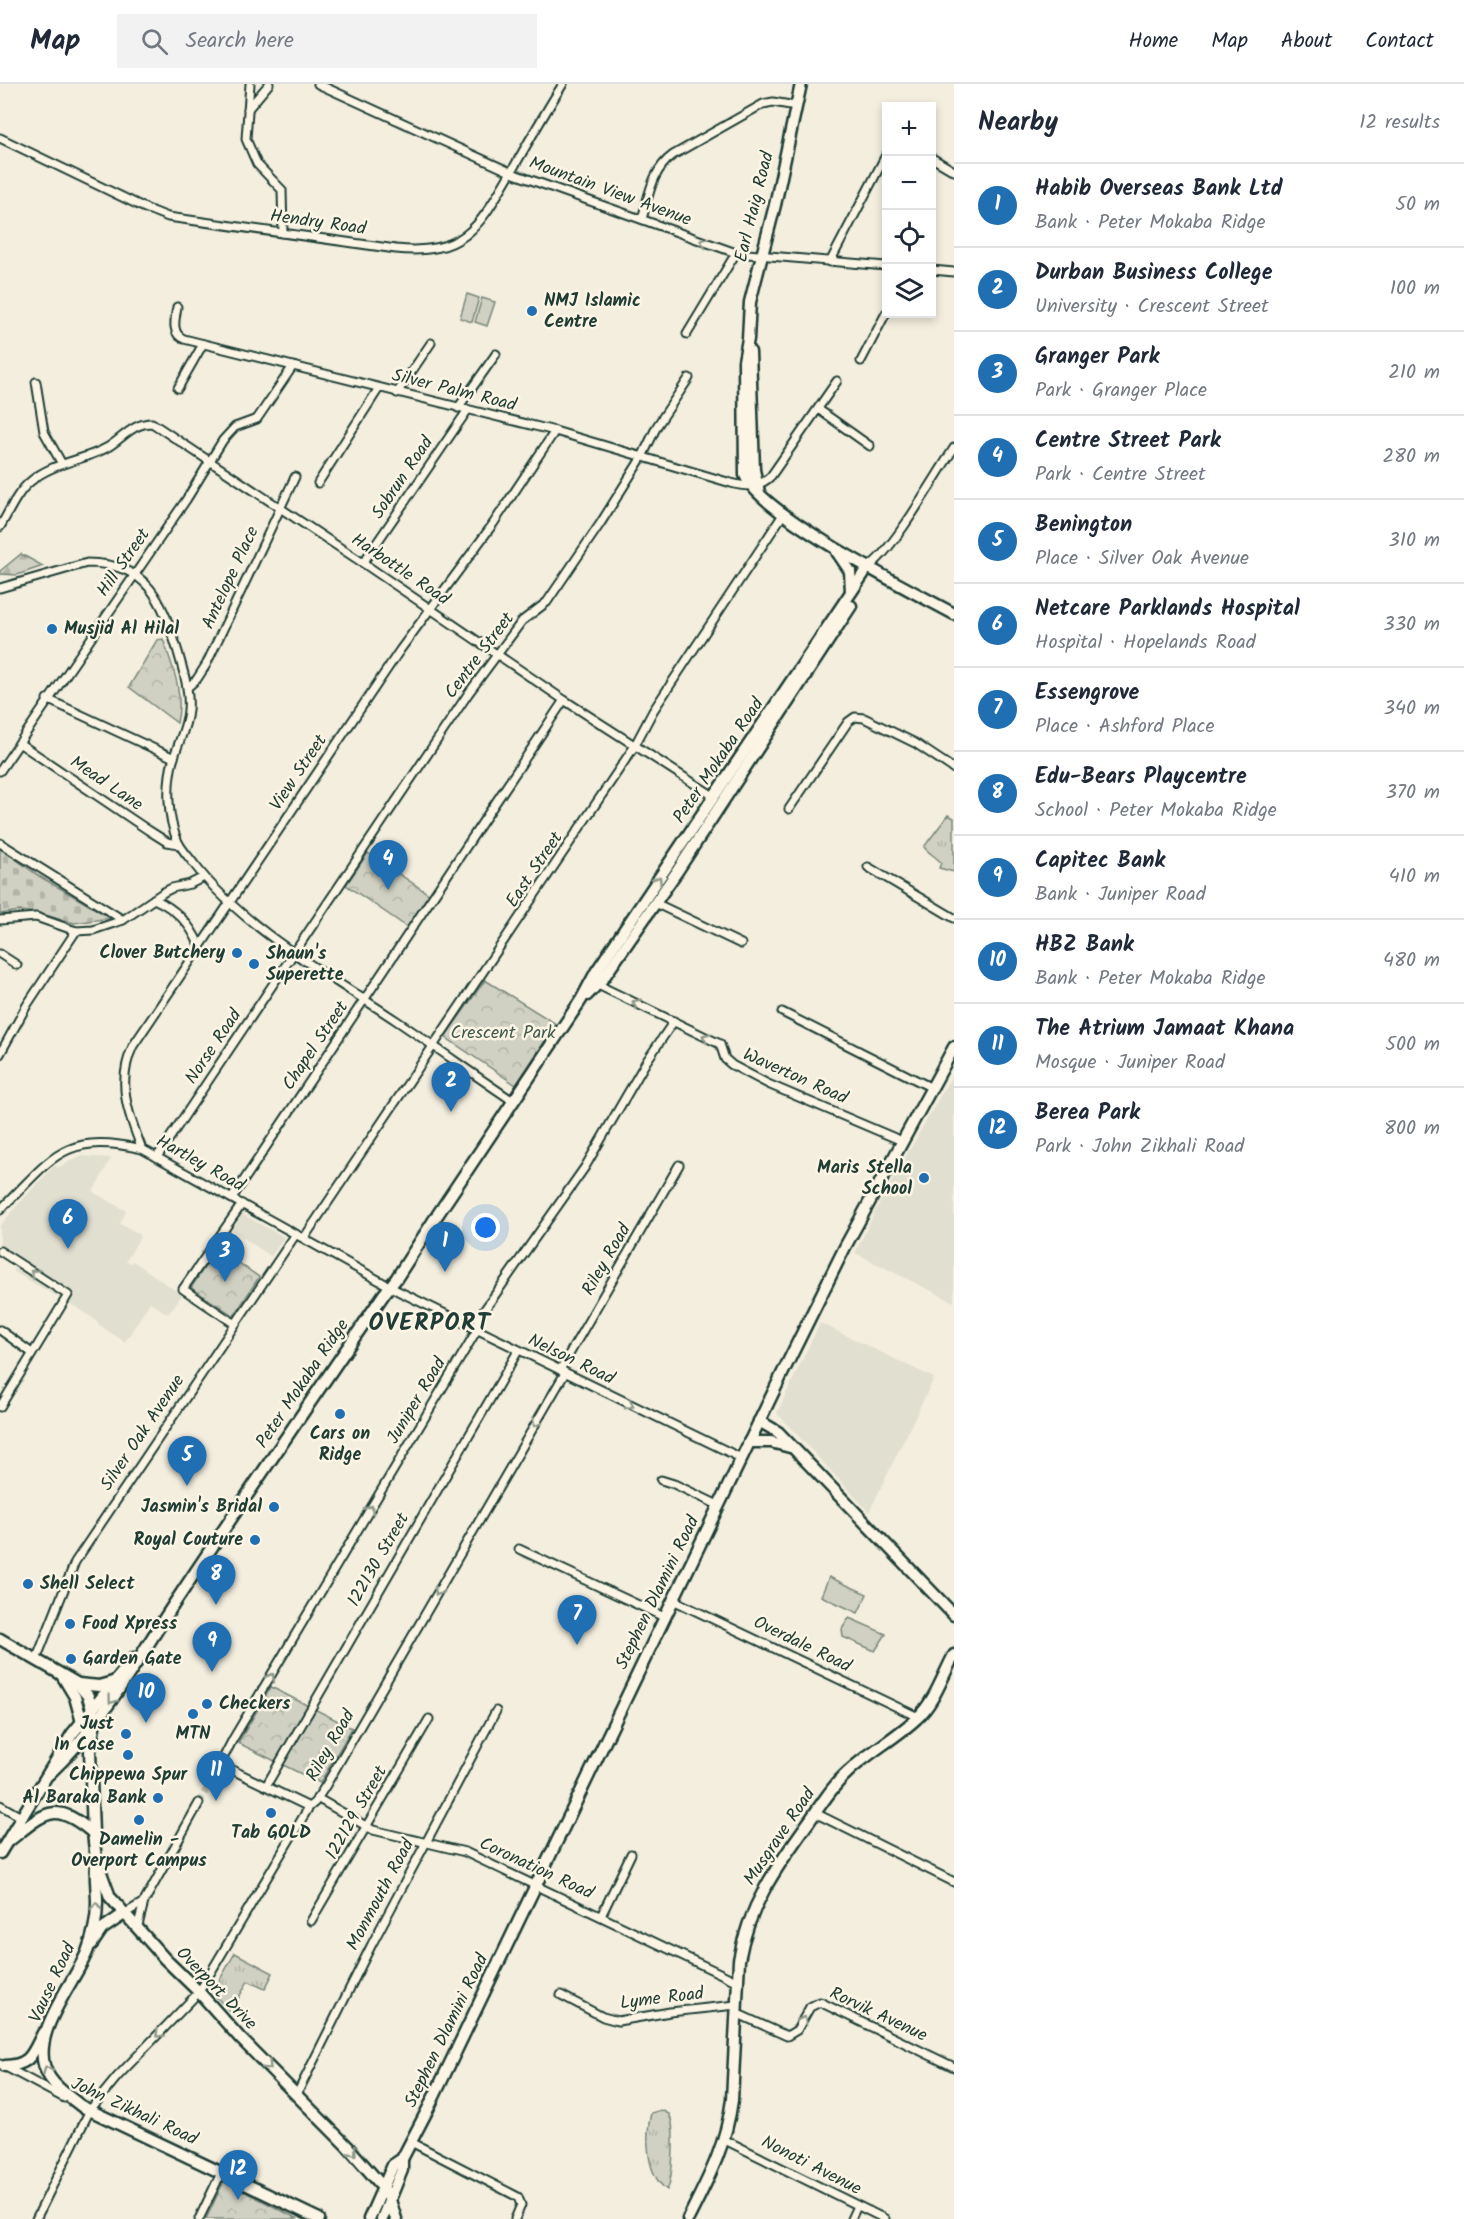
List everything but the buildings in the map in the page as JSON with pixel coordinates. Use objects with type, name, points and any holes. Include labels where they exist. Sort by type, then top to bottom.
[{"type":"street","points":[[250,84],[245,130],[248,145],[257,164],[282,190],[283,233]]},
{"type":"street","points":[[248,109],[269,84]]},
{"type":"street","name":"Mountain View Avenue","points":[[318,84],[511,171],[574,196],[736,253],[882,266]]},
{"type":"street","name":"Hendry Road","points":[[0,138],[154,212],[184,220],[396,249],[426,251],[452,242],[475,228],[487,214],[563,84]]},
{"type":"street","name":"Earl Haig Road","points":[[756,489],[744,469],[744,362],[750,302],[775,205],[801,84]]},
{"type":"street","points":[[642,219],[655,176],[661,165],[673,155],[762,104],[773,102],[795,106]]},
{"type":"street","points":[[830,262],[885,156]]},
{"type":"street","points":[[936,160],[954,171]]},
{"type":"street","points":[[687,334],[736,253]]},
{"type":"street","points":[[936,270],[954,272]]},
{"type":"street","name":"Silver Palm Road","points":[[177,307],[176,334],[180,338],[555,431],[756,489]]},
{"type":"street","points":[[861,361],[883,318]]},
{"type":"street","points":[[397,393],[431,343]]},
{"type":"street","points":[[178,388],[203,344]]},
{"type":"street","points":[[458,408],[496,354]]},
{"type":"street","name":"Hill Street","points":[[0,771],[232,429],[238,425],[253,422],[259,417],[293,366]]},
{"type":"street","name":"Centre Street","points":[[294,952],[468,694],[522,621],[547,602],[642,457],[657,426],[689,378]]},
{"type":"street","points":[[837,381],[771,476],[756,489],[784,513],[829,544],[873,566],[954,614]]},
{"type":"street","points":[[0,527],[29,482],[62,465],[44,432],[36,382]]},
{"type":"street","points":[[318,483],[379,388]]},
{"type":"street","points":[[818,409],[870,446]]},
{"type":"street","name":"Sobrun Road","points":[[363,563],[467,411]]},
{"type":"street","name":"Harbottle Road","points":[[62,465],[98,453],[132,428],[147,423],[156,425],[634,747],[715,797]]},
{"type":"street","name":"View Street","points":[[142,1149],[124,1097],[125,1068],[128,1056],[199,945],[400,650],[504,509],[555,431]]},
{"type":"street","name":"Peter Mokaba Road","points":[[594,983],[655,903],[715,797],[850,595],[904,525],[954,448]]},
{"type":"street","name":"Antelope Place","points":[[188,687],[197,679],[206,665],[295,477]]},
{"type":"street","name":"East Street","points":[[304,1238],[634,747],[653,711],[784,513]]},
{"type":"street","points":[[829,544],[840,555],[850,571],[852,583],[850,595]]},
{"type":"street","points":[[0,588],[87,563],[112,565],[134,575],[148,585],[162,606],[188,687],[189,709],[169,782],[174,829],[179,844],[204,877],[229,904],[294,952],[513,1101]]},
{"type":"street","name":"Peter Mokaba Road","points":[[594,983],[873,566]]},
{"type":"street","points":[[47,699],[174,759]]},
{"type":"street","name":"Chapel Street","points":[[232,1198],[564,700]]},
{"type":"street","points":[[789,809],[848,722],[855,717],[869,720],[915,743],[954,769]]},
{"type":"street","name":"Mead Lane","points":[[19,742],[147,830],[167,842],[179,844]]},
{"type":"street","points":[[0,843],[123,920]]},
{"type":"street","points":[[868,867],[954,918]]},
{"type":"street","points":[[0,921],[36,917],[76,931],[104,927],[123,920],[172,888],[190,884],[204,877]]},
{"type":"street","points":[[154,899],[171,908],[184,919],[199,945]]},
{"type":"street","points":[[655,903],[741,944]]},
{"type":"street","points":[[0,1054],[27,1005],[76,931]]},
{"type":"street","name":"Norse Road","points":[[157,1157],[294,952]]},
{"type":"street","points":[[0,954],[17,965]]},
{"type":"street","name":"Peter Mokaba Ridge","points":[[94,1727],[123,1686],[152,1637],[594,983]]},
{"type":"street","name":"Waverton Road","points":[[594,983],[720,1044],[725,1059],[732,1065],[768,1084],[902,1141]]},
{"type":"street","points":[[782,1012],[932,1088]]},
{"type":"street","name":"Juniper Road","points":[[215,1774],[233,1739],[477,1330],[480,1315],[585,1167],[646,1062],[674,1021]]},
{"type":"street","name":"Stephen Dlamini Road","points":[[369,2219],[393,2166],[402,2159],[411,2142],[845,1247],[954,1047]]},
{"type":"street","name":"Hartley Road","points":[[0,1210],[43,1167],[70,1147],[89,1143],[109,1143],[142,1149],[389,1286]]},
{"type":"street","name":"Riley Road","points":[[85,2108],[200,1992],[309,1807],[317,1798],[563,1372],[679,1165]]},
{"type":"street","points":[[235,1324],[183,1289],[242,1204]]},
{"type":"street","name":"Silver Oak Avenue","points":[[36,1660],[75,1562],[296,1234]]},
{"type":"street","points":[[0,1251],[68,1295],[0,1407]]},
{"type":"street","name":"Nelson Road","points":[[389,1286],[741,1458]]},
{"type":"street","points":[[0,1330],[32,1353]]},
{"type":"street","name":"122130 Street","points":[[266,1786],[518,1351]]},
{"type":"street","points":[[759,1421],[774,1429],[954,1616]]},
{"type":"street","points":[[749,1442],[771,1442],[790,1447]]},
{"type":"street","points":[[661,1480],[718,1505]]},
{"type":"street","points":[[519,1549],[664,1617]]},
{"type":"street","name":"Overdale Road","points":[[673,1600],[918,1717]]},
{"type":"street","name":"Peter Mokaba Ridge","points":[[3,1848],[81,1721],[152,1637]]},
{"type":"street","points":[[0,1639],[78,1684],[99,1686],[113,1682]]},
{"type":"street","name":"Musgrave Road","points":[[687,2219],[725,2140],[732,2100],[742,1939],[750,1917],[766,1884],[815,1813],[847,1773],[918,1717],[929,1703],[954,1655]]},
{"type":"street","points":[[63,1676],[75,1697],[88,1741]]},
{"type":"street","points":[[78,1684],[87,1696],[92,1709],[94,1727]]},
{"type":"street","name":"Monmouth Road","points":[[297,2094],[367,1954],[496,1711]]},
{"type":"street","name":"122129 Street","points":[[311,1922],[429,1719]]},
{"type":"street","name":"Overport Drive","points":[[94,1727],[88,1741],[93,1833],[96,1859],[110,1897],[137,1929],[200,1992],[240,2038],[347,2146],[383,2187],[396,2219]]},
{"type":"street","name":"Peter Mokaba Ridge","points":[[49,1774],[88,1741]]},
{"type":"street","points":[[220,1764],[309,1807]]},
{"type":"street","name":"Coronation Road","points":[[317,1798],[366,1827],[425,1844],[465,1852],[738,1982]]},
{"type":"street","points":[[137,1929],[144,1902],[199,1803]]},
{"type":"street","points":[[0,1805],[21,1817]]},
{"type":"street","points":[[3,1848],[40,1817],[53,1813],[66,1814],[93,1833]]},
{"type":"street","points":[[815,1813],[954,1882]]},
{"type":"street","points":[[601,1916],[631,1854]]},
{"type":"street","name":"Vause Road","points":[[85,2108],[56,2086],[44,2066],[42,2054],[49,2022],[87,1952],[96,1917],[96,1859]]},
{"type":"street","points":[[87,1952],[102,1929],[144,1902]]},
{"type":"street","name":"Lyme Road","points":[[561,1995],[603,2017],[618,2021],[670,2012],[736,2009]]},
{"type":"street","name":"Rorvik Avenue","points":[[736,2009],[787,2036],[797,2030],[810,2007],[820,2002],[954,2067]]},
{"type":"street","points":[[2,2065],[15,2066],[30,2059],[49,2022]]},
{"type":"street","name":"John Zikhali Road","points":[[2,2065],[85,2108],[319,2219]]},
{"type":"street","points":[[36,2219],[85,2108]]},
{"type":"street","name":"Nonoti Avenue","points":[[725,2140],[885,2219]]},
{"type":"street","points":[[411,2142],[518,2197],[521,2205],[515,2219]]},
{"type":"street","name":"Stephen Dlamini Road","points":[[382,2219],[402,2170],[402,2159]]},
{"type":"street","points":[[199,2219],[222,2171]]},
{"type":"street","points":[[851,2219],[857,2206]]},
{"type":"shaded area","name":"Maris Stella School","points":[[951,1077],[954,1079],[954,1302],[855,1253],[879,1204]]},
{"type":"shaded area","points":[[80,1156],[111,1158],[93,1192],[126,1211],[120,1224],[138,1233],[140,1237],[126,1261],[131,1263],[133,1261],[182,1295],[168,1314],[150,1302],[125,1342],[81,1310],[14,1272],[15,1259],[0,1246],[0,1226],[14,1209],[54,1166],[59,1167]]},
{"type":"shaded area","points":[[242,1214],[284,1237],[271,1256],[232,1230]]},
{"type":"shaded area","points":[[820,1323],[934,1378],[869,1512],[777,1413]]},
{"type":"green space","points":[[467,294],[479,298],[472,322],[460,318]]},
{"type":"green space","points":[[482,298],[495,302],[487,326],[475,322]]},
{"type":"green space","points":[[21,554],[43,566],[17,575],[0,574],[0,571]]},
{"type":"green space","points":[[163,639],[174,670],[178,690],[177,723],[129,687],[157,640]]},
{"type":"green space","points":[[948,815],[954,818],[954,872],[939,868],[941,863],[924,847]]},
{"type":"green space","points":[[0,848],[39,876],[111,918],[74,923],[38,913],[20,911],[0,914]]},
{"type":"green space","points":[[368,853],[430,895],[407,927],[346,885]]},
{"type":"green space","name":"Crescent Park","points":[[485,980],[556,1024],[516,1085],[445,1037]]},
{"type":"green space","points":[[217,1248],[259,1277],[234,1316],[191,1288]]},
{"type":"green space","points":[[829,1577],[867,1594],[858,1613],[821,1596]]},
{"type":"green space","points":[[849,1618],[886,1634],[875,1651],[843,1637],[842,1629]]},
{"type":"green space","points":[[271,1687],[352,1728],[320,1783],[238,1743]]},
{"type":"green space","points":[[235,1953],[273,1973],[265,1989],[248,1981],[231,2012],[215,1996],[214,1990]]},
{"type":"green space","points":[[661,2110],[669,2114],[673,2140],[672,2164],[667,2190],[655,2175],[648,2144],[651,2113]]},
{"type":"green space","points":[[224,2181],[298,2219],[206,2219]]},
{"type":"tunnel","points":[[199,1803],[215,1774]]},
{"type":"place","name":"NMJ Islamic Centre","points":[[532,311]]},
{"type":"place","name":"Musjid Al Hilal","points":[[52,629]]},
{"type":"place","name":"Centre Street Park","points":[[388,890]]},
{"type":"place","name":"Clover Butchery","points":[[237,953]]},
{"type":"place","name":"Shaun's Superette","points":[[254,964]]},
{"type":"place","name":"Durban Business College","points":[[451,1112]]},
{"type":"place","name":"Maris Stella School","points":[[924,1178]]},
{"type":"place","name":"Netcare Parklands Hospital","points":[[68,1249]]},
{"type":"place","name":"Habib Overseas Bank Ltd","points":[[445,1272]]},
{"type":"place","name":"Granger Park","points":[[225,1282]]},
{"type":"place","name":"Cars on Ridge","points":[[340,1414]]},
{"type":"place","name":"Benington","points":[[187,1486]]},
{"type":"place","name":"Jasmin's Bridal","points":[[274,1507]]},
{"type":"place","name":"Royal Couture","points":[[255,1540]]},
{"type":"place","name":"Shell Select","points":[[28,1584]]},
{"type":"place","name":"Edu-Bears Playcentre","points":[[216,1605]]},
{"type":"place","name":"Food Xpress","points":[[70,1624]]},
{"type":"place","name":"Essengrove","points":[[577,1645]]},
{"type":"place","name":"Garden Gate","points":[[71,1659]]},
{"type":"place","name":"Capitec Bank","points":[[212,1672]]},
{"type":"place","name":"Checkers","points":[[207,1704]]},
{"type":"place","name":"MTN","points":[[193,1714]]},
{"type":"place","name":"HBZ Bank","points":[[146,1723]]},
{"type":"place","name":"Just In Case","points":[[126,1734]]},
{"type":"place","name":"Chippewa Spur","points":[[128,1755]]},
{"type":"place","name":"Al Baraka Bank","points":[[158,1798]]},
{"type":"place","name":"The Atrium Jamaat Khana","points":[[216,1801]]},
{"type":"place","name":"Tab GOLD","points":[[271,1813]]},
{"type":"place","name":"Damelin - Overport Campus","points":[[139,1820]]},
{"type":"place","name":"Berea Park","points":[[238,2200]]},
{"type":"district","name":"OVERPORT","points":[[430,1323]]}]
